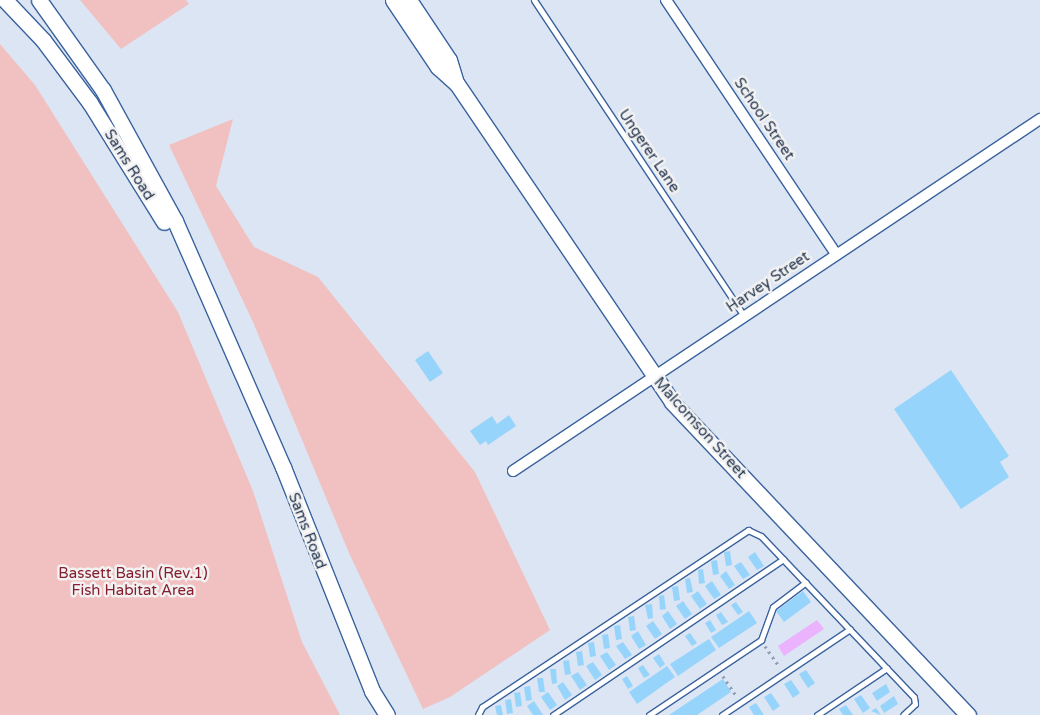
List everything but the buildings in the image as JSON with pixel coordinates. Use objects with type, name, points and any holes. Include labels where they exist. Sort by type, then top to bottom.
[{"type":"main road","name":"Sams Road","points":[[4,0],[43,40],[90,103],[166,225],[230,344]]},
{"type":"main road","name":"Sams Road","points":[[38,0],[107,98],[175,222],[230,344],[335,604],[387,715]]},
{"type":"main road","name":"Malcomson Street","points":[[393,0],[438,67],[457,84],[653,377],[968,715]]},
{"type":"main road","name":"Malcomson Street","points":[[409,0],[449,60],[457,84]]},
{"type":"street","name":"School Street","points":[[666,0],[836,254]]},
{"type":"street","name":"Harvey Street","points":[[513,471],[1040,118]]},
{"type":"lane","name":"Ungerer Lane","points":[[534,0],[744,316]]},
{"type":"lane","points":[[478,715],[482,707],[740,534],[755,531],[806,582],[914,697],[915,704],[903,715]]},
{"type":"lane","points":[[553,715],[783,559]]},
{"type":"lane","points":[[649,715],[761,640],[769,628],[773,607],[806,582]]},
{"type":"lane","points":[[722,715],[850,629]]},
{"type":"lane","points":[[817,715],[887,668]]},
{"type":"path","points":[[761,640],[784,674]]},
{"type":"path","points":[[718,669],[741,703]]},
{"type":"green space","points":[[80,0],[186,0],[189,4],[121,49]]},
{"type":"green space","name":"Bassett Basin (Rev.1) Fish Habitat Area","points":[[0,44],[35,85],[178,312],[253,491],[302,642],[340,715],[0,715]]},
{"type":"green space","points":[[233,119],[216,186],[254,247],[318,277],[475,472],[550,630],[450,697],[423,709],[349,553],[253,322],[169,145]]},
{"type":"shaded area","points":[[817,620],[824,629],[784,656],[778,646]]}]
